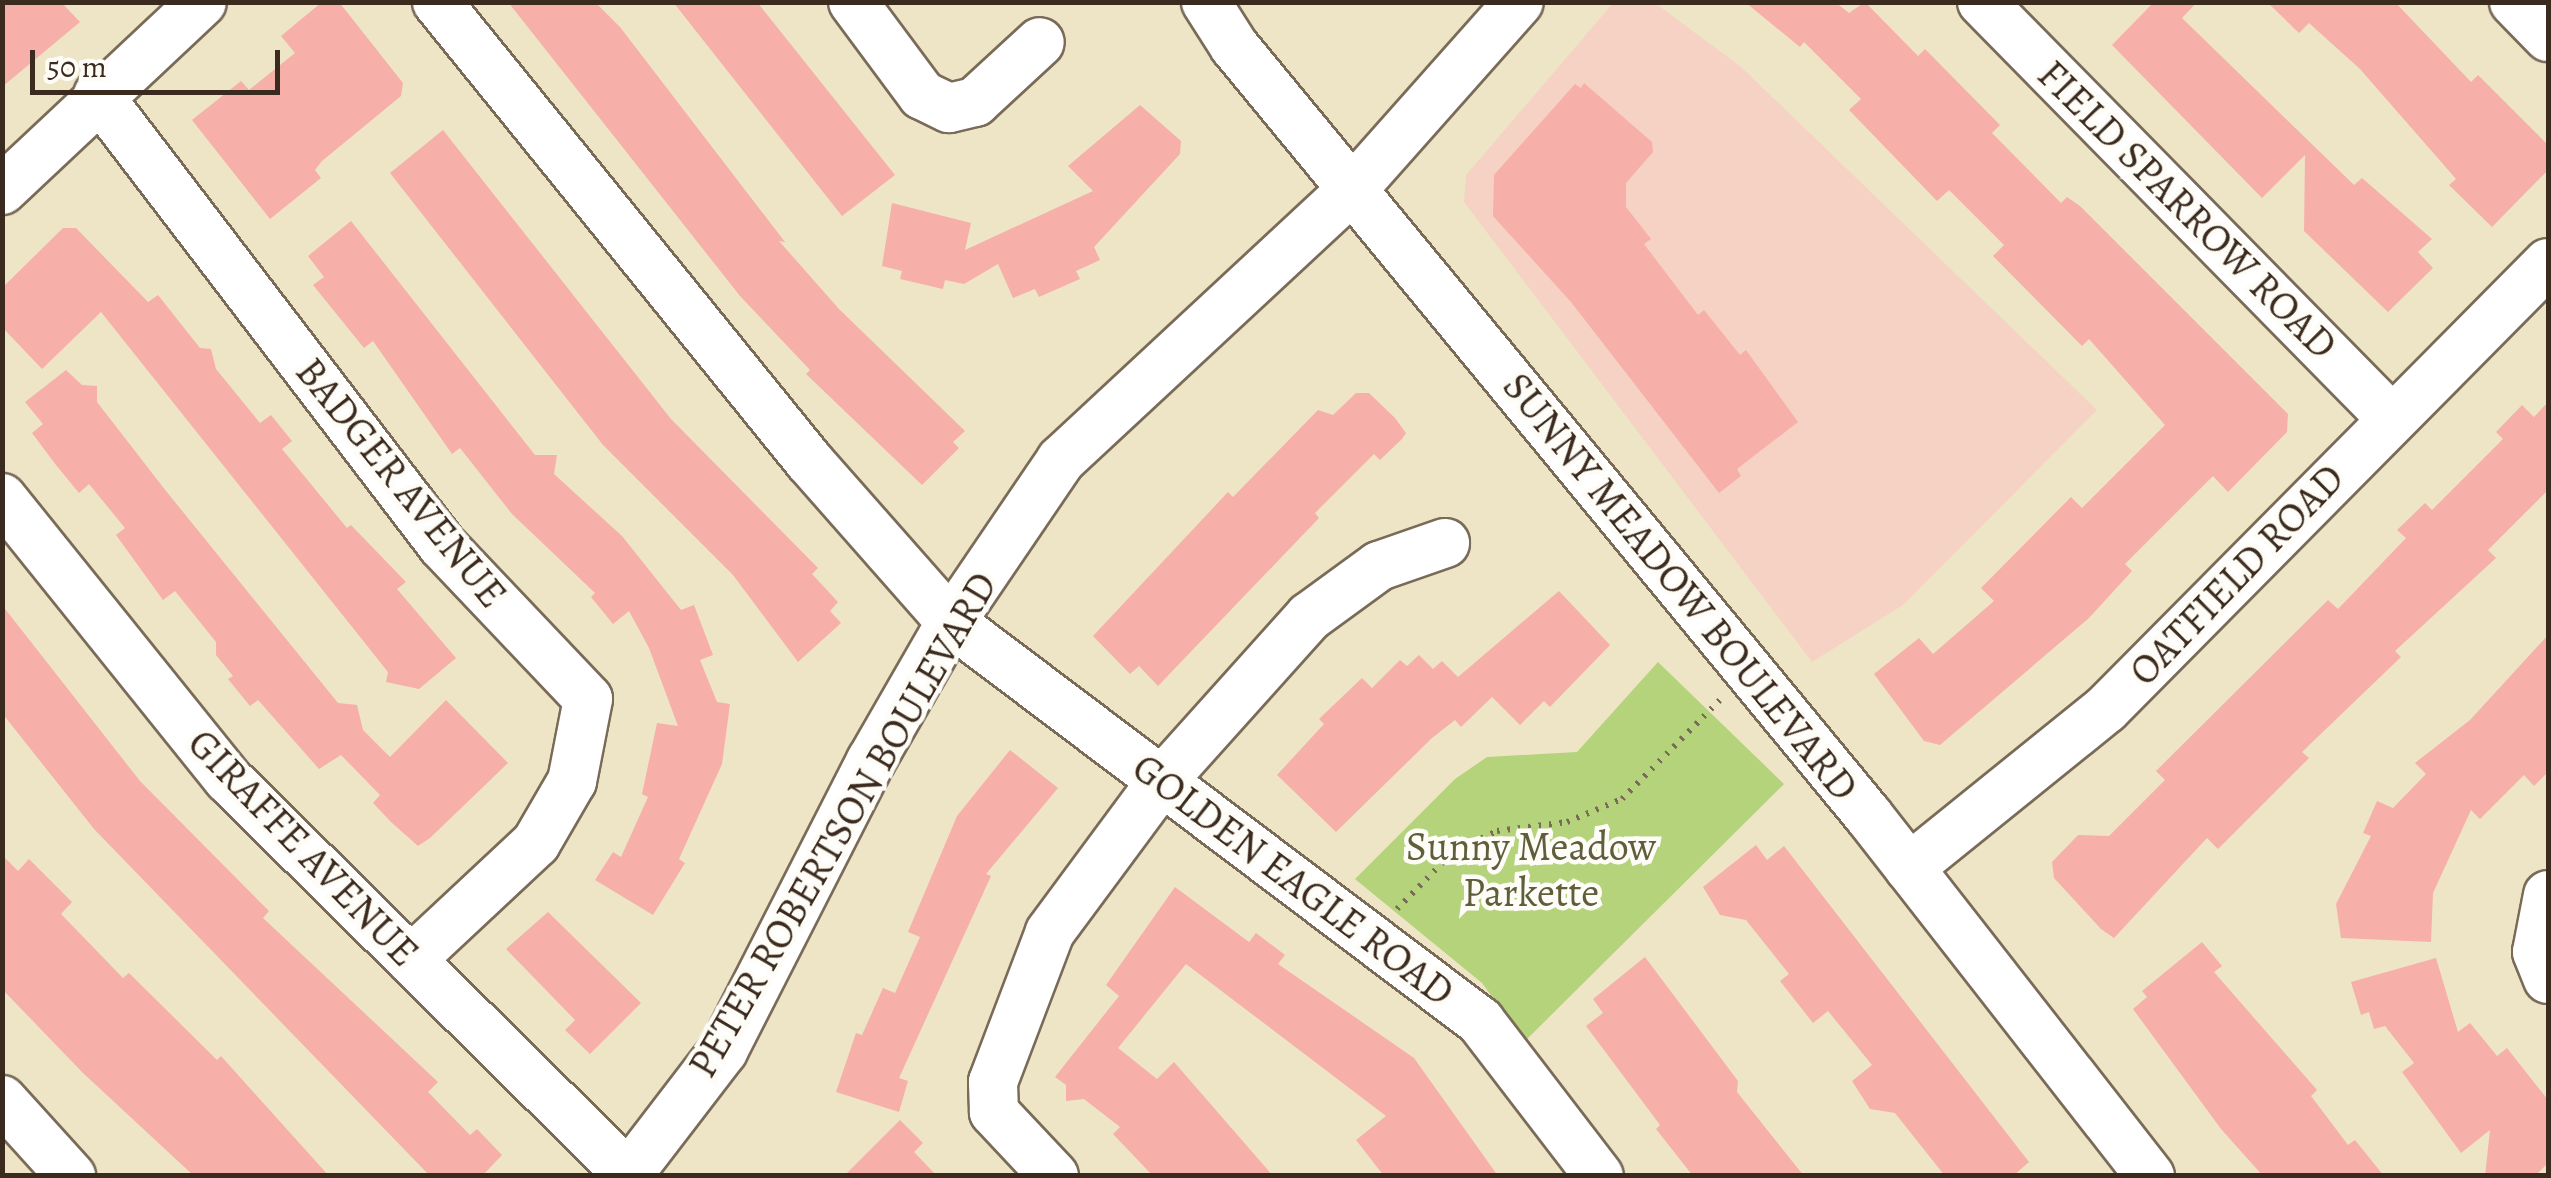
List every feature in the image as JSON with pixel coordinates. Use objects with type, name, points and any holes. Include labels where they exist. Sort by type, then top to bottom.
[{"type":"street","points":[[2,190],[98,95],[202,2]]},
{"type":"street","points":[[437,2],[810,461],[951,622]]},
{"type":"street","points":[[853,2],[922,94],[949,108],[974,102],[1040,42]]},
{"type":"street","name":"SUNNY MEADOW BOULEVARD","points":[[1206,2],[1352,190],[1909,868],[2150,1176]]},
{"type":"street","name":"PETER ROBERTSON BOULEVARD","points":[[629,1175],[724,1051],[870,761],[951,622],[1061,460],[1352,190],[1519,2]]},
{"type":"street","name":"FIELD SPARROW ROAD","points":[[1982,2],[2391,418]]},
{"type":"street","points":[[2514,2],[2548,37]]},
{"type":"street","name":"BADGER AVENUE","points":[[98,95],[442,545],[588,699],[572,781],[536,844],[411,960]]},
{"type":"street","name":"OATFIELD ROAD","points":[[1909,868],[2106,709],[2548,263]]},
{"type":"street","name":"GIRAFFE AVENUE","points":[[2,498],[228,779],[629,1175]]},
{"type":"street","points":[[1054,1176],[994,1112],[993,1082],[1050,932],[1161,782],[1309,617],[1378,566],[1446,543]]},
{"type":"street","name":"GOLDEN EAGLE ROAD","points":[[951,622],[1480,1021],[1599,1176]]},
{"type":"street","points":[[2548,895],[2537,952],[2548,979]]},
{"type":"street","points":[[2,1100],[72,1176]]},
{"type":"path","points":[[1370,936],[1453,852],[1497,830],[1567,822],[1622,799],[1750,673]]},
{"type":"shaded area","points":[[1613,3],[1655,3],[1740,66],[2097,410],[1903,605],[1812,662],[1464,202],[1466,175]]},
{"type":"green space","name":"Sunny Meadow Parkette","points":[[1658,662],[1784,784],[1525,1041],[1482,983],[1355,879],[1455,779],[1487,757],[1577,752]]},
{"type":"building","points":[[2,2],[61,2],[80,22],[2,87]]},
{"type":"building","points":[[322,2],[339,2],[403,83],[401,96],[322,161],[315,170],[321,178],[270,219],[192,120],[241,81],[249,90],[295,53],[281,36]]},
{"type":"building","points":[[508,2],[595,2],[620,27],[785,242],[779,241],[839,309],[965,431],[953,442],[959,448],[922,485],[806,374],[810,370],[740,296]]},
{"type":"building","points":[[673,2],[757,2],[895,175],[842,216]]},
{"type":"building","points":[[1745,2],[1835,2],[1849,13],[1865,2],[1918,56],[1925,49],[2000,125],[1992,133],[2061,203],[2067,197],[2080,206],[2288,414],[2287,432],[2228,492],[2213,476],[2125,564],[2132,571],[2089,618],[1940,745],[1924,741],[1874,674],[1919,638],[1933,654],[1994,601],[1981,588],[2071,497],[2082,508],[2165,425],[2089,339],[2082,346],[1993,256],[2004,245],[1949,190],[1937,201],[1849,110],[1861,99],[1804,42],[1800,47]]},
{"type":"building","points":[[2154,2],[2197,2],[2182,18],[2354,185],[2362,178],[2432,239],[2418,252],[2433,268],[2388,312],[2304,231],[2305,155],[2262,198],[2112,45]]},
{"type":"building","points":[[2267,2],[2395,2],[2471,82],[2478,75],[2548,145],[2548,170],[2492,227],[2449,185],[2456,179],[2360,69],[2309,23],[2299,33]]},
{"type":"building","points":[[1584,83],[1652,142],[1653,152],[1626,183],[1626,207],[1651,239],[1644,244],[1698,315],[1704,310],[1740,355],[1746,350],[1798,422],[1737,469],[1741,476],[1719,493],[1571,302],[1493,216],[1494,175],[1575,84],[1581,88]]},
{"type":"building","points":[[1140,105],[1181,141],[1180,154],[1094,247],[1100,260],[1076,271],[1080,279],[1039,297],[1035,289],[1013,298],[998,264],[964,284],[945,280],[943,289],[900,279],[902,271],[882,266],[892,203],[971,223],[965,250],[1093,191],[1068,166]]},
{"type":"building","points":[[443,130],[671,419],[818,568],[812,574],[838,602],[830,611],[841,623],[798,662],[733,575],[603,445],[390,173]]},
{"type":"building","points":[[351,221],[535,455],[557,455],[554,474],[622,536],[681,610],[694,605],[713,655],[700,660],[717,702],[730,704],[722,764],[679,859],[685,863],[653,915],[595,880],[613,852],[621,857],[648,797],[642,794],[657,723],[678,726],[649,648],[629,611],[613,624],[591,597],[595,593],[512,514],[460,448],[452,454],[373,341],[364,348],[313,285],[324,277],[308,256]]},
{"type":"building","points":[[63,228],[76,228],[148,302],[158,295],[200,348],[211,349],[216,369],[260,423],[271,415],[292,441],[282,449],[347,528],[351,525],[406,582],[397,589],[456,658],[419,689],[386,682],[388,672],[101,312],[42,369],[2,327],[2,288]]},
{"type":"building","points":[[66,370],[82,385],[97,386],[97,402],[166,491],[338,703],[357,705],[363,730],[390,757],[446,700],[508,763],[430,838],[418,846],[391,822],[373,803],[380,795],[341,755],[319,769],[258,700],[250,706],[228,679],[233,676],[216,655],[216,642],[175,591],[163,600],[116,535],[125,528],[89,484],[79,493],[56,465],[32,433],[43,424],[25,402]]},
{"type":"building","points":[[1356,393],[1369,393],[1395,418],[1406,433],[1402,439],[1380,460],[1374,454],[1315,513],[1319,518],[1158,686],[1139,666],[1130,674],[1093,636],[1228,492],[1233,497],[1318,410],[1333,415]]},
{"type":"building","points":[[2548,402],[2548,490],[2488,550],[2496,558],[2395,651],[2401,657],[2302,752],[2309,758],[2218,849],[2207,838],[2114,938],[2101,929],[2054,878],[2052,862],[2078,835],[2109,836],[2165,780],[2156,771],[2328,600],[2338,609],[2406,538],[2397,530],[2425,503],[2432,510],[2503,439],[2496,432],[2522,405],[2534,417]]},
{"type":"building","points":[[1559,591],[1610,645],[1550,707],[1544,701],[1520,725],[1492,697],[1461,727],[1455,720],[1432,738],[1336,832],[1277,775],[1324,724],[1319,719],[1362,678],[1372,688],[1400,660],[1407,666],[1419,655],[1433,669],[1442,661],[1458,677]]},
{"type":"building","points":[[2,605],[140,781],[269,911],[263,918],[438,1082],[428,1092],[470,1135],[477,1129],[502,1155],[482,1176],[430,1176],[94,829],[2,713]]},
{"type":"building","points":[[2548,635],[2548,772],[2534,786],[2524,775],[2480,819],[2471,810],[2433,893],[2431,942],[2341,938],[2336,904],[2371,836],[2363,833],[2377,801],[2393,808],[2426,774],[2415,763],[2470,720]]},
{"type":"building","points":[[1010,750],[1058,788],[986,874],[991,876],[899,1078],[908,1081],[899,1112],[836,1092],[856,1033],[862,1035],[883,988],[895,993],[920,937],[908,932],[957,816]]},
{"type":"building","points":[[1756,845],[1767,860],[1784,846],[2029,1162],[2013,1176],[1945,1176],[1895,1113],[1870,1109],[1852,1081],[1872,1065],[1828,1011],[1813,1023],[1780,981],[1789,974],[1746,920],[1720,915],[1703,887]]},
{"type":"building","points":[[2,855],[18,871],[29,859],[72,902],[61,914],[123,978],[129,973],[217,1060],[221,1056],[329,1176],[194,1176],[83,1073],[2,989]]},
{"type":"building","points":[[1175,887],[1249,942],[1256,933],[1285,955],[1278,964],[1414,1058],[1498,1176],[1384,1176],[1356,1140],[1386,1116],[1186,964],[1118,1048],[1157,1079],[1174,1062],[1273,1176],[1153,1176],[1113,1134],[1120,1127],[1084,1099],[1066,1101],[1066,1085],[1055,1077],[1119,996],[1106,985]]},
{"type":"building","points":[[548,912],[641,1003],[590,1054],[565,1030],[575,1020],[506,949]]},
{"type":"building","points":[[2202,942],[2222,966],[2214,972],[2317,1090],[2311,1096],[2348,1145],[2355,1140],[2384,1176],[2263,1176],[2221,1129],[2133,1009],[2147,997],[2142,991]]},
{"type":"building","points":[[1645,957],[1738,1081],[1737,1092],[1804,1176],[1693,1176],[1656,1129],[1660,1125],[1586,1026],[1603,1013],[1593,999]]},
{"type":"building","points":[[2436,958],[2458,1032],[2470,1023],[2497,1056],[2507,1048],[2548,1100],[2548,1163],[2535,1176],[2485,1176],[2490,1130],[2461,1153],[2402,1072],[2414,1063],[2385,1026],[2374,1029],[2369,1012],[2361,1015],[2351,982]]},
{"type":"building","points":[[900,1120],[923,1143],[914,1152],[937,1176],[844,1176]]}]
